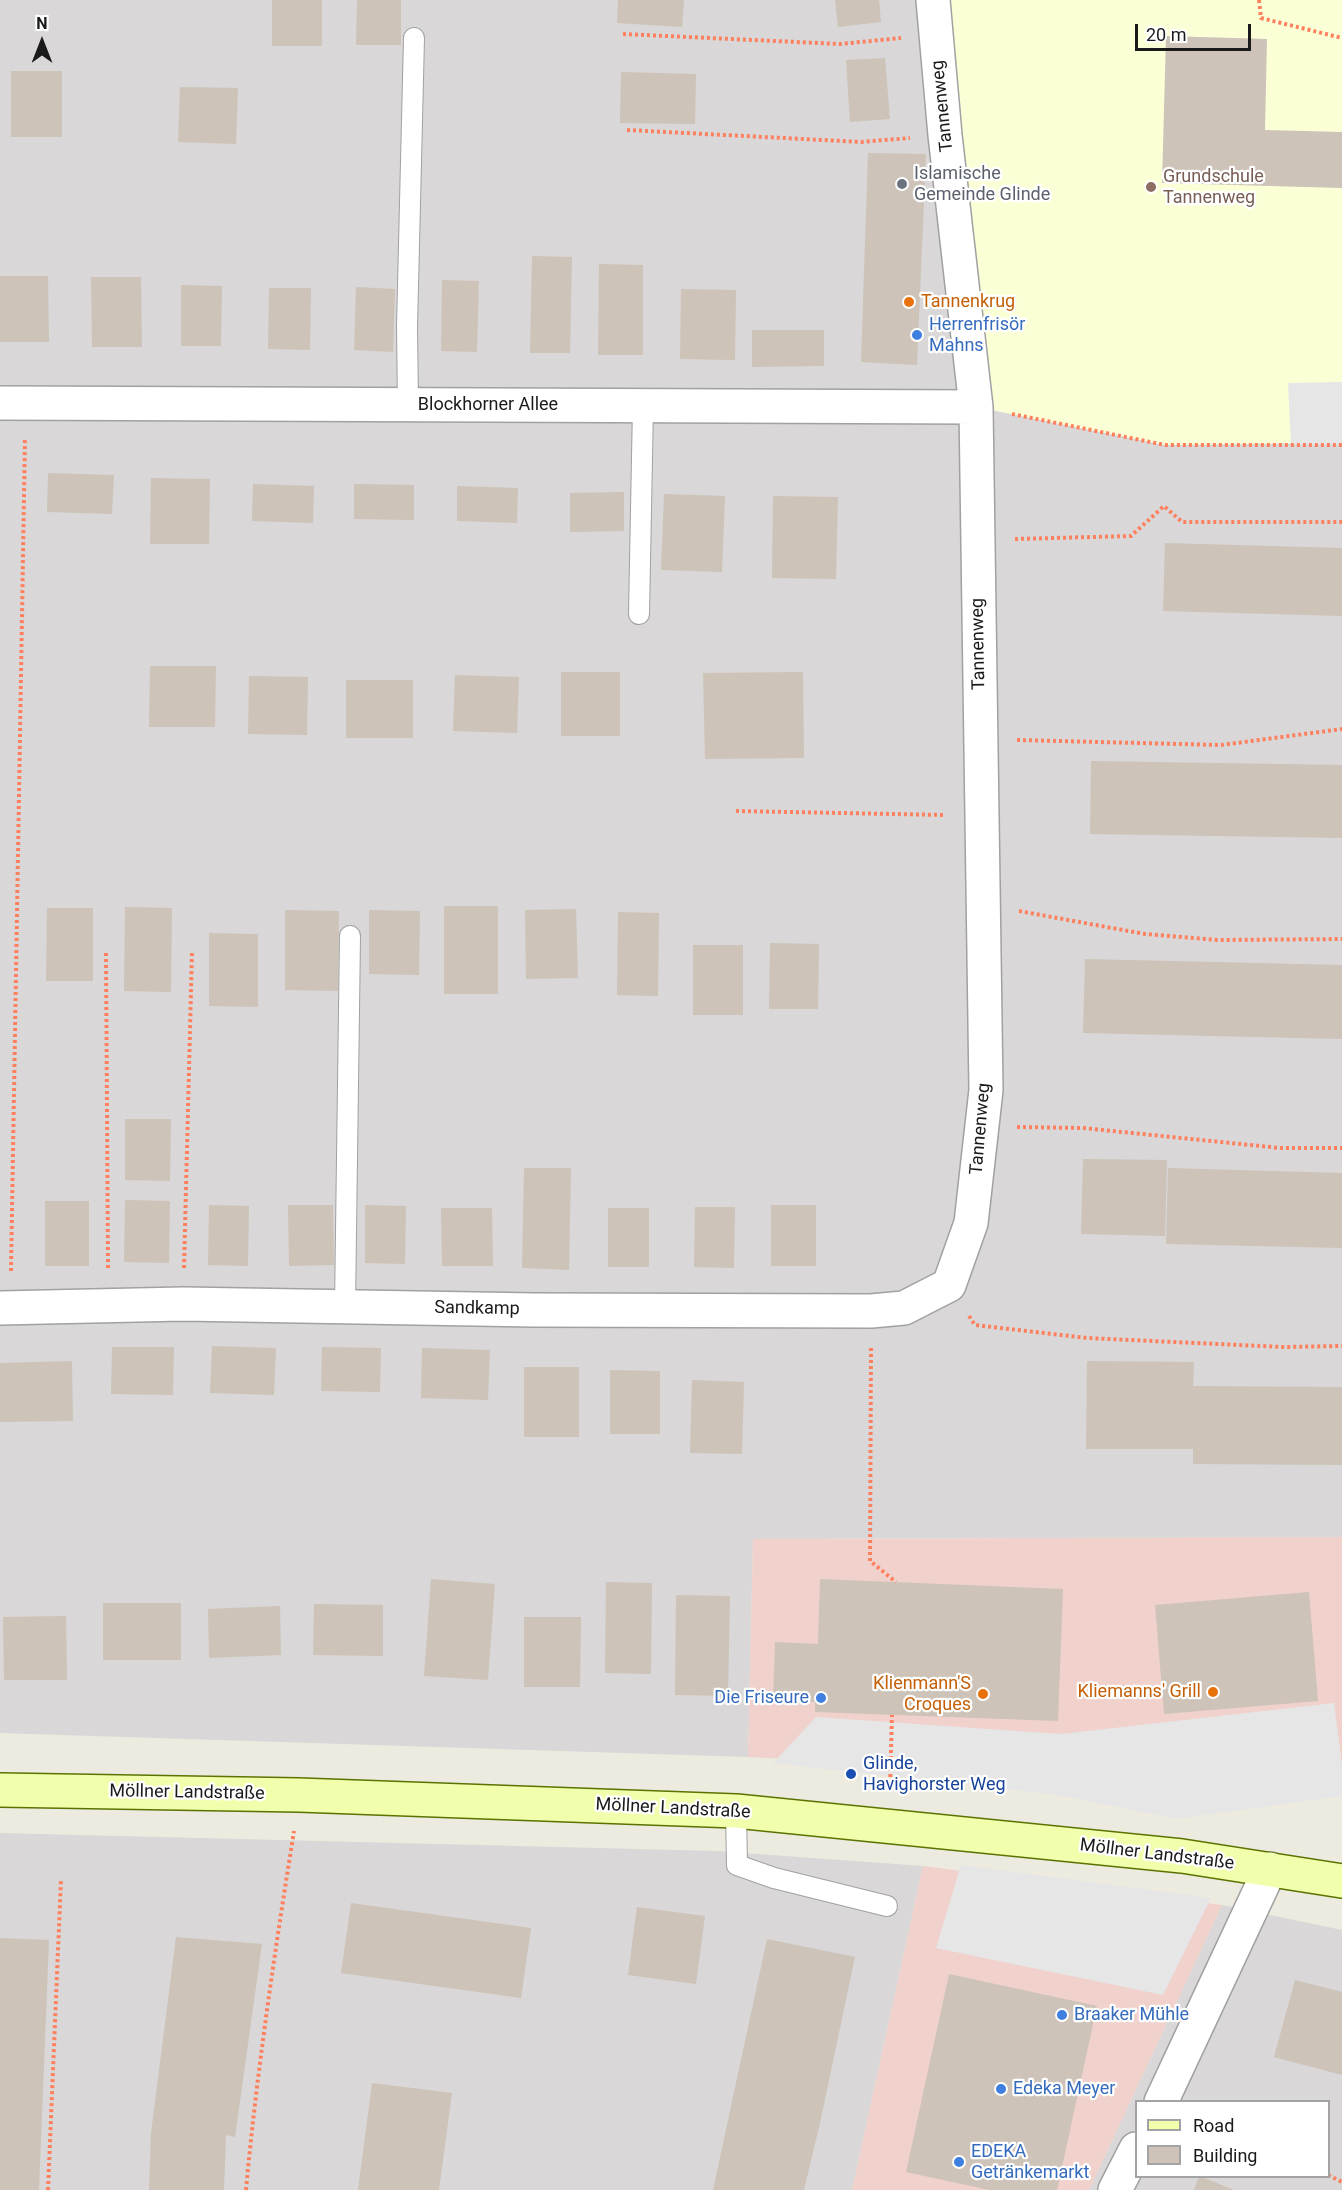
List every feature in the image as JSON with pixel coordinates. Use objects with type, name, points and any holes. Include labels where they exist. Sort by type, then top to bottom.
[{"type":"main road","name":"Möllner Landstraße","points":[[0,1790],[299,1795],[736,1811],[1182,1856],[1341,1879]]},
{"type":"street","name":"Tannenweg","points":[[933,0],[945,135],[976,407],[986,1090],[971,1223],[949,1285]]},
{"type":"street","name":"Blockhorner Allee","points":[[13,403],[976,407]]},
{"type":"street","name":"Sandkamp","points":[[5,1308],[183,1304],[871,1311],[904,1308],[949,1285]]},
{"type":"street","points":[[1162,2100],[1270,1869]]},
{"type":"street","points":[[1115,2190],[1135,2153]]},
{"type":"lane","points":[[408,405],[407,327],[414,38]]},
{"type":"lane","points":[[639,614],[643,406]]},
{"type":"lane","points":[[345,1306],[350,936]]},
{"type":"lane","points":[[736,1811],[737,1865],[774,1878],[887,1906]]},
{"type":"path","points":[[1259,0],[1261,18],[1342,38]]},
{"type":"path","points":[[624,34],[840,44],[936,35]]},
{"type":"path","points":[[627,130],[862,142],[945,135]]},
{"type":"path","points":[[5,1308],[13,403]]},
{"type":"path","points":[[976,407],[1165,445],[1342,445]]},
{"type":"path","points":[[977,540],[1131,536],[1164,506],[1182,522],[1342,522]]},
{"type":"path","points":[[981,740],[1221,745],[1342,729]]},
{"type":"path","points":[[736,812],[982,815]]},
{"type":"path","points":[[983,905],[1145,934],[1218,940],[1342,939]]},
{"type":"path","points":[[183,1304],[192,951]]},
{"type":"path","points":[[106,953],[109,1306]]},
{"type":"path","points":[[982,1126],[1083,1128],[1280,1148],[1342,1148]]},
{"type":"path","points":[[949,1285],[975,1325],[1087,1338],[1283,1347],[1342,1346]]},
{"type":"path","points":[[871,1311],[870,1561],[896,1582]]},
{"type":"path","points":[[889,1826],[892,1715]]},
{"type":"path","points":[[246,2190],[274,1957],[299,1795]]},
{"type":"path","points":[[48,2190],[61,1879]]},
{"type":"shaded area","points":[[0,0],[1342,0],[1342,1537],[753,1539],[748,1757],[0,1733]]},
{"type":"shaded area","name":"Grundschule Tannenweg","points":[[945,0],[1342,0],[1342,443],[1165,445],[976,407]]},
{"type":"shaded area","points":[[1342,382],[1342,445],[1291,445],[1288,383]]},
{"type":"shaded area","points":[[1342,1537],[1342,1793],[748,1757],[753,1539]]},
{"type":"shaded area","points":[[1334,1703],[1342,1766],[1342,1796],[1176,1819],[1052,1794],[773,1763],[816,1717],[1061,1734]]},
{"type":"shaded area","points":[[0,1833],[716,1851],[923,1866],[852,2190],[0,2190]]},
{"type":"shaded area","points":[[961,1865],[1211,1898],[1163,1995],[936,1948]]},
{"type":"shaded area","points":[[923,1866],[1222,1905],[1089,2190],[852,2190]]},
{"type":"shaded area","points":[[1222,1905],[1342,1930],[1342,2190],[1089,2190]]},
{"type":"building","points":[[272,0],[322,0],[322,46],[272,46]]},
{"type":"building","points":[[357,0],[401,0],[401,45],[356,45]]},
{"type":"building","points":[[618,0],[684,0],[682,27],[617,23]]},
{"type":"building","points":[[835,0],[879,0],[881,22],[838,27]]},
{"type":"building","points":[[1166,36],[1267,39],[1265,130],[1342,132],[1342,188],[1162,183]]},
{"type":"building","points":[[885,58],[890,119],[850,122],[846,60]]},
{"type":"building","points":[[11,71],[62,71],[62,137],[11,137]]},
{"type":"building","points":[[621,72],[696,74],[695,124],[620,123]]},
{"type":"building","points":[[180,87],[238,88],[236,144],[178,142]]},
{"type":"building","points":[[868,153],[926,154],[917,365],[861,362]]},
{"type":"building","points":[[532,256],[572,257],[570,353],[530,353]]},
{"type":"building","points":[[599,264],[643,265],[643,355],[598,355]]},
{"type":"building","points":[[0,276],[48,276],[49,342],[0,342]]},
{"type":"building","points":[[91,277],[141,277],[142,347],[92,347]]},
{"type":"building","points":[[442,280],[479,281],[477,352],[441,351]]},
{"type":"building","points":[[181,285],[222,286],[221,346],[181,346]]},
{"type":"building","points":[[356,287],[395,289],[393,352],[354,350]]},
{"type":"building","points":[[269,288],[311,288],[310,350],[268,349]]},
{"type":"building","points":[[681,289],[736,290],[735,360],[680,359]]},
{"type":"building","points":[[752,330],[824,330],[824,366],[752,367]]},
{"type":"building","points":[[48,473],[114,475],[112,514],[47,512]]},
{"type":"building","points":[[151,478],[210,479],[209,544],[150,544]]},
{"type":"building","points":[[253,484],[314,486],[313,523],[252,521]]},
{"type":"building","points":[[354,484],[414,485],[414,520],[354,519]]},
{"type":"building","points":[[457,486],[518,488],[517,523],[457,521]]},
{"type":"building","points":[[624,492],[624,531],[570,532],[570,493]]},
{"type":"building","points":[[664,494],[725,496],[722,572],[661,570]]},
{"type":"building","points":[[773,496],[838,497],[836,579],[772,578]]},
{"type":"building","points":[[1165,543],[1342,548],[1342,616],[1163,611]]},
{"type":"building","points":[[150,666],[216,666],[215,727],[149,727]]},
{"type":"building","points":[[561,672],[620,672],[620,736],[561,736]]},
{"type":"building","points":[[803,672],[804,758],[705,759],[703,673]]},
{"type":"building","points":[[455,675],[519,677],[517,733],[453,731]]},
{"type":"building","points":[[249,676],[308,677],[307,735],[248,734]]},
{"type":"building","points":[[346,680],[413,680],[413,738],[346,738]]},
{"type":"building","points":[[1091,761],[1342,765],[1342,838],[1090,834]]},
{"type":"building","points":[[444,906],[498,906],[498,994],[444,994]]},
{"type":"building","points":[[125,907],[172,908],[171,992],[124,991]]},
{"type":"building","points":[[47,908],[93,908],[93,981],[46,981]]},
{"type":"building","points":[[576,909],[578,978],[526,979],[525,910]]},
{"type":"building","points":[[285,910],[339,911],[338,991],[285,990]]},
{"type":"building","points":[[369,910],[420,911],[419,975],[369,974]]},
{"type":"building","points":[[618,912],[659,913],[658,996],[617,995]]},
{"type":"building","points":[[209,933],[258,934],[258,1007],[209,1006]]},
{"type":"building","points":[[770,943],[819,944],[818,1009],[769,1009]]},
{"type":"building","points":[[693,945],[743,945],[743,1015],[693,1015]]},
{"type":"building","points":[[1085,959],[1342,965],[1342,1039],[1083,1033]]},
{"type":"building","points":[[125,1119],[171,1119],[170,1181],[125,1180]]},
{"type":"building","points":[[1083,1159],[1167,1160],[1165,1236],[1081,1234]]},
{"type":"building","points":[[524,1168],[571,1168],[569,1270],[522,1268]]},
{"type":"building","points":[[1168,1168],[1342,1173],[1342,1248],[1166,1244]]},
{"type":"building","points":[[125,1200],[170,1201],[169,1263],[124,1262]]},
{"type":"building","points":[[45,1201],[89,1201],[89,1266],[45,1266]]},
{"type":"building","points":[[209,1205],[249,1206],[248,1266],[208,1265]]},
{"type":"building","points":[[288,1205],[333,1205],[334,1265],[289,1266]]},
{"type":"building","points":[[365,1205],[406,1206],[405,1264],[365,1263]]},
{"type":"building","points":[[771,1205],[816,1205],[816,1266],[771,1266]]},
{"type":"building","points":[[695,1207],[735,1207],[734,1268],[694,1267]]},
{"type":"building","points":[[441,1208],[492,1208],[493,1266],[442,1266]]},
{"type":"building","points":[[608,1208],[649,1208],[649,1267],[608,1267]]},
{"type":"building","points":[[212,1346],[276,1348],[274,1395],[210,1393]]},
{"type":"building","points":[[112,1347],[174,1347],[173,1395],[111,1394]]},
{"type":"building","points":[[322,1347],[381,1348],[380,1392],[321,1391]]},
{"type":"building","points":[[422,1348],[490,1350],[488,1400],[421,1398]]},
{"type":"building","points":[[72,1361],[73,1421],[0,1422],[0,1363]]},
{"type":"building","points":[[1087,1361],[1194,1362],[1193,1386],[1342,1387],[1342,1465],[1193,1464],[1193,1449],[1086,1449]]},
{"type":"building","points":[[524,1367],[579,1367],[579,1437],[524,1437]]},
{"type":"building","points":[[610,1370],[660,1371],[660,1434],[610,1434]]},
{"type":"building","points":[[692,1380],[744,1382],[742,1454],[690,1453]]},
{"type":"building","points":[[431,1579],[495,1584],[488,1680],[424,1676]]},
{"type":"building","points":[[820,1579],[1063,1589],[1058,1721],[815,1712],[815,1702],[773,1700],[775,1642],[818,1644]]},
{"type":"building","points":[[606,1582],[652,1583],[651,1674],[605,1673]]},
{"type":"building","points":[[1309,1592],[1318,1701],[1164,1714],[1155,1605]]},
{"type":"building","points":[[676,1595],[730,1596],[728,1696],[675,1695]]},
{"type":"building","points":[[103,1603],[181,1603],[181,1660],[103,1660]]},
{"type":"building","points":[[314,1604],[383,1605],[383,1656],[313,1655]]},
{"type":"building","points":[[280,1606],[281,1655],[209,1658],[208,1609]]},
{"type":"building","points":[[66,1616],[67,1680],[4,1680],[3,1617]]},
{"type":"building","points":[[524,1617],[581,1617],[580,1687],[524,1687]]},
{"type":"building","points":[[351,1903],[531,1928],[521,1998],[341,1973]]},
{"type":"building","points":[[637,1907],[705,1916],[696,1984],[628,1975]]},
{"type":"building","points":[[176,1937],[262,1944],[235,2137],[226,2135],[224,2190],[149,2190],[151,2133]]},
{"type":"building","points":[[0,1938],[49,1940],[39,2190],[0,2190]]},
{"type":"building","points":[[767,1939],[855,1957],[820,2123],[804,2190],[713,2190]]},
{"type":"building","name":"Edeka Meyer","points":[[949,1974],[1097,2006],[1057,2190],[989,2190],[906,2172]]},
{"type":"building","points":[[1295,1980],[1342,1992],[1342,2075],[1274,2057]]},
{"type":"building","points":[[372,2083],[452,2093],[439,2190],[358,2190]]},
{"type":"building","points":[[1198,2178],[1204,2178],[1234,2190],[1194,2190]]},
{"type":"place","name":"Islamische Gemeinde Glinde","points":[[902,184]]},
{"type":"place","name":"Grundschule Tannenweg","points":[[1151,187]]},
{"type":"place","name":"Tannenkrug","points":[[909,302]]},
{"type":"place","name":"Herrenfrisör Mahns","points":[[917,335]]},
{"type":"place","name":"Kliemanns' Grill","points":[[1213,1692]]},
{"type":"place","name":"Klienmann'S Croques","points":[[983,1694]]},
{"type":"place","name":"Die Friseure","points":[[821,1698]]},
{"type":"place","name":"Glinde, Havighorster Weg","points":[[851,1774]]},
{"type":"place","name":"Braaker Mühle","points":[[1062,2015]]},
{"type":"place","name":"Edeka Meyer","points":[[1001,2089]]},
{"type":"place","name":"EDEKA Getränkemarkt","points":[[959,2162]]}]
